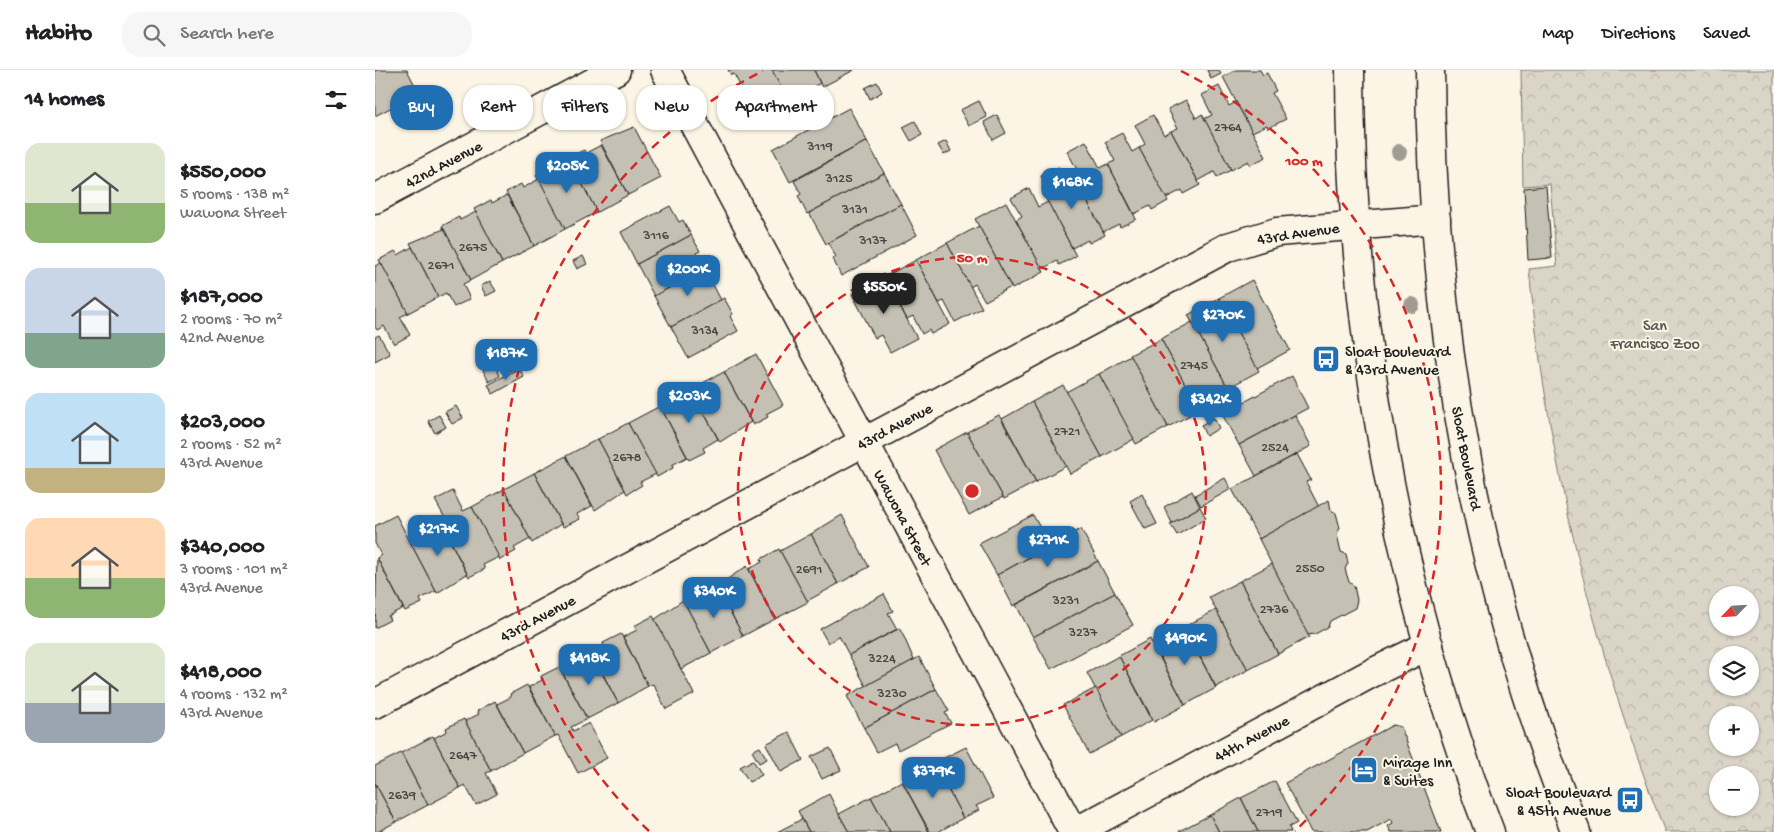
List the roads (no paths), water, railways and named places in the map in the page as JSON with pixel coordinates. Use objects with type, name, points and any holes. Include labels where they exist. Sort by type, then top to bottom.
[{"type":"street","name":"42nd Avenue","points":[[375,199],[616,70]]},
{"type":"street","name":"Wawona Street","points":[[665,70],[1074,832]]},
{"type":"street","points":[[1350,70],[1351,157],[1355,225],[1369,362],[1384,456],[1407,563],[1429,645],[1454,730],[1490,832]]},
{"type":"street","name":"Sloat Boulevard","points":[[1430,70],[1436,219],[1450,356],[1479,518],[1523,684],[1576,832]]},
{"type":"street","name":"43rd Avenue","points":[[375,704],[1228,247],[1277,232],[1436,219]]},
{"type":"street","name":"44th Avenue","points":[[1074,832],[1380,669],[1429,645]]},
{"type":"place","name":"Sloat Boulevard & 43rd Avenue","points":[[1326,359]]},
{"type":"place","name":"Mirage Inn & Suites","points":[[1364,770]]},
{"type":"place","name":"Sloat Boulevard & 45th Avenue","points":[[1630,800]]},
{"type":"park label","name":"San Francisco Zoo","points":[[1655,333]]}]
